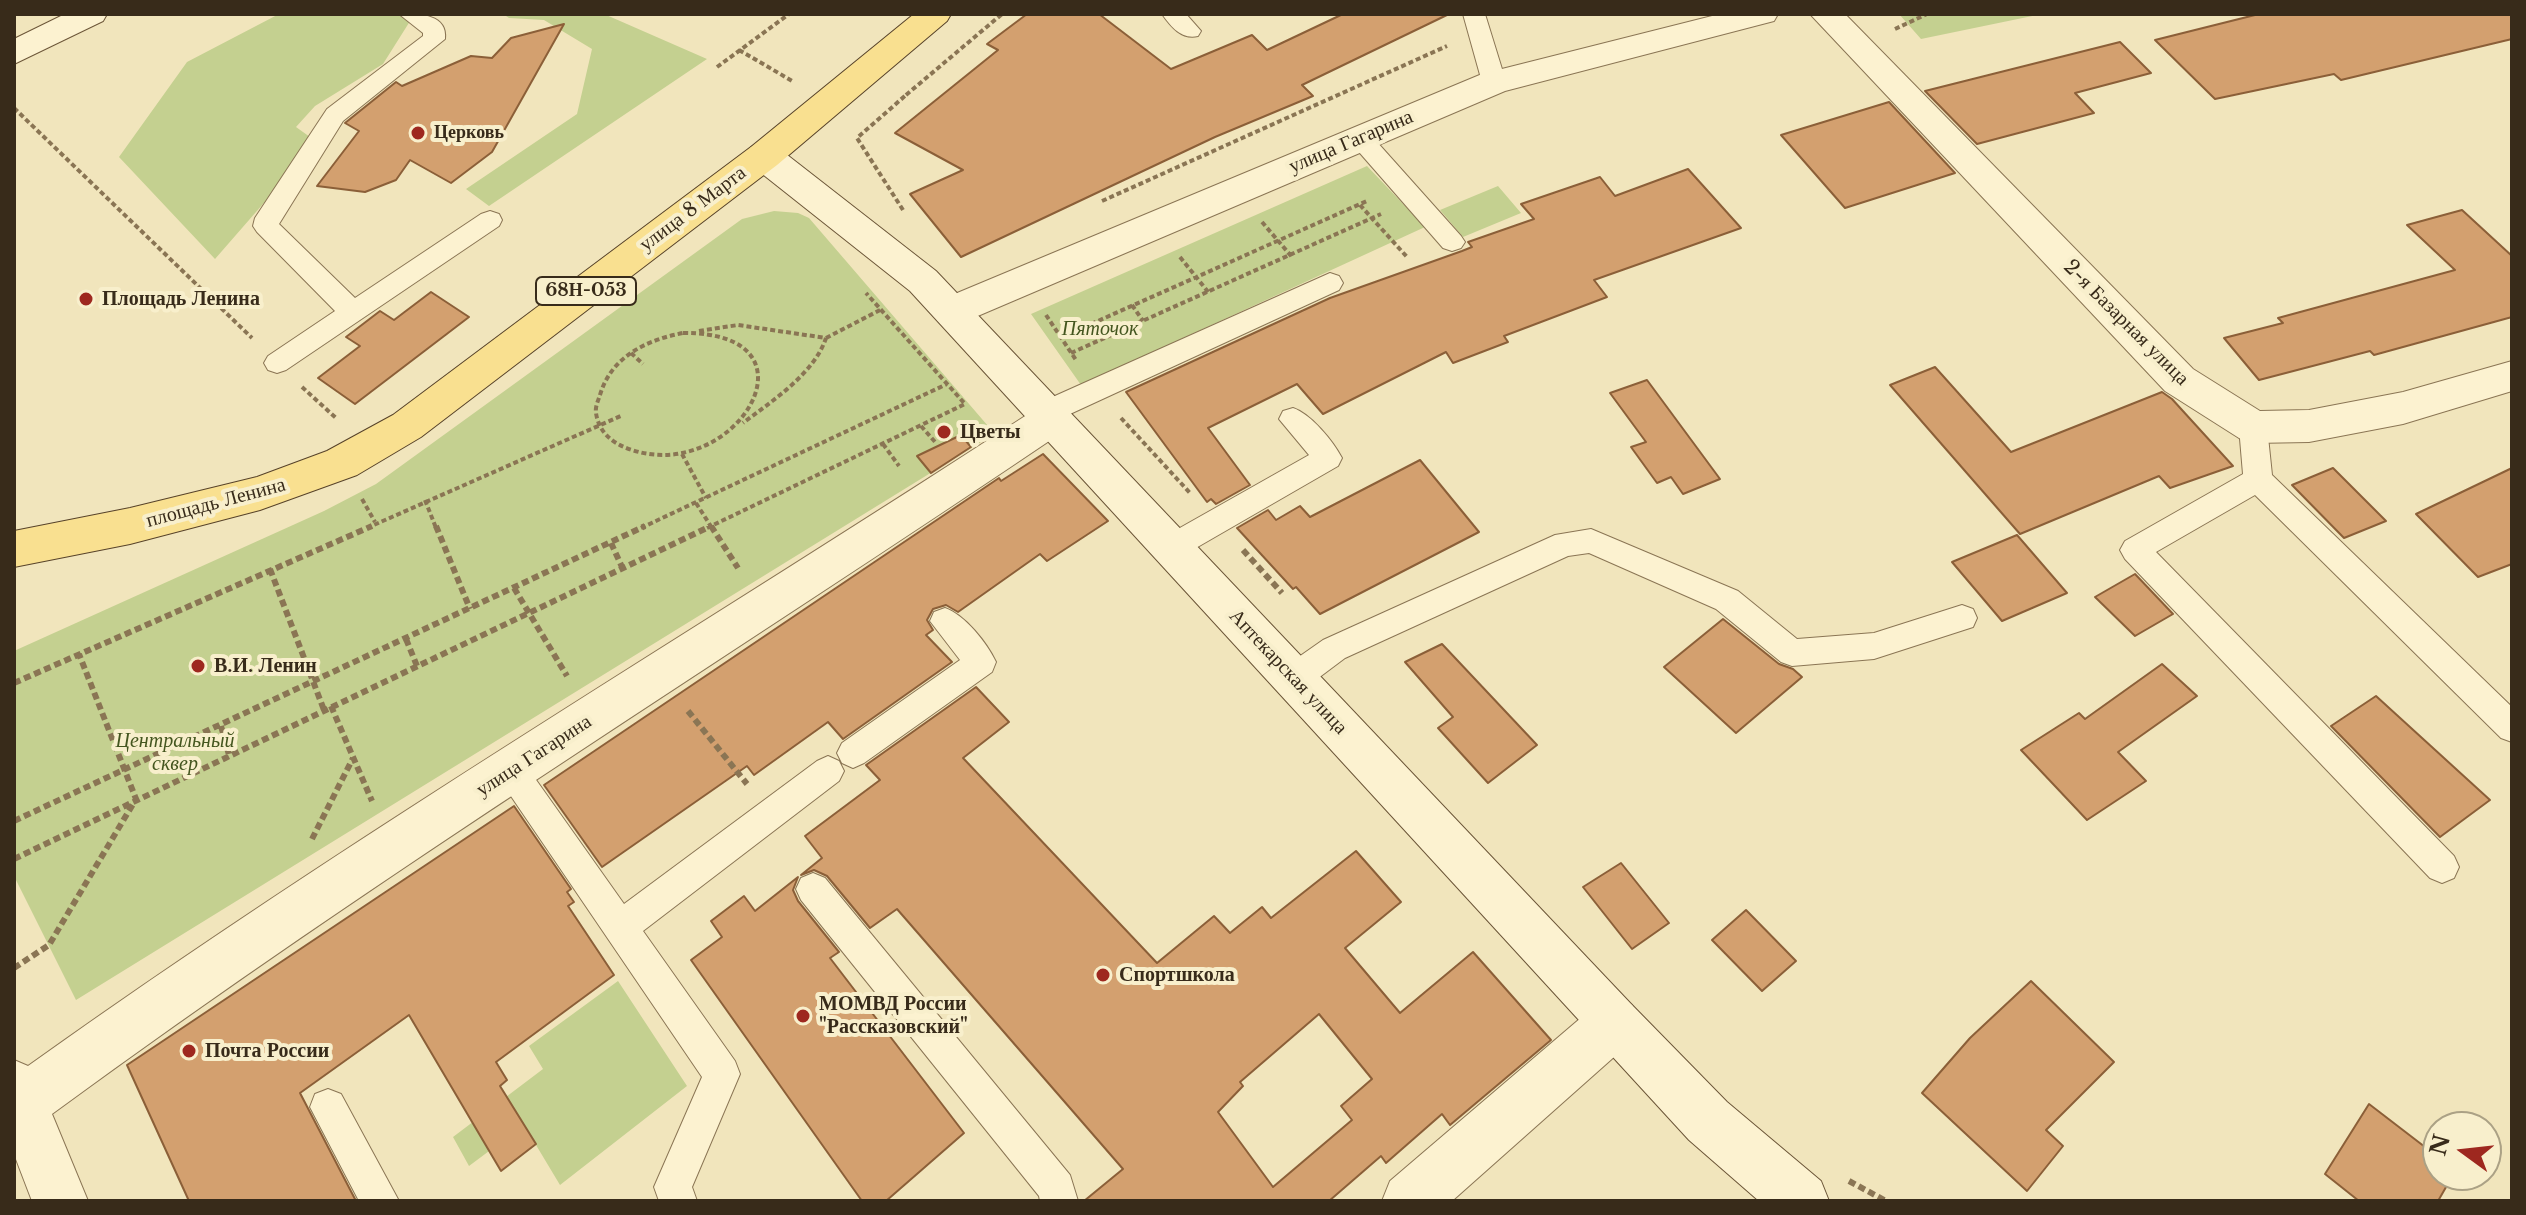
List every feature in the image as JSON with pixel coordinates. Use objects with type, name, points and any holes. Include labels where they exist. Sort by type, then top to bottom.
[{"type":"main road","name":"улица 8 Марта","points":[[407,426],[764,156],[935,14]]},
{"type":"main road","name":"площадь Ленина","points":[[14,549],[130,526],[260,493],[342,463],[407,426]]},
{"type":"street","points":[[14,53],[91,14]]},
{"type":"street","name":"улица Гагарина","points":[[938,296],[1360,138],[1494,82],[1762,14]]},
{"type":"street","name":"2-я Базарная улица","points":[[1826,14],[2179,380],[2253,427]]},
{"type":"street","name":"Аптекарская улица","points":[[764,156],[938,296],[1614,1023],[1708,1121],[1801,1201]]},
{"type":"street","points":[[2253,427],[2309,426],[2403,408],[2512,376]]},
{"type":"street","name":"улица Гагарина","points":[[16,1100],[511,770],[660,676],[878,548],[1050,415]]},
{"type":"street","points":[[1410,1201],[1614,1023]]},
{"type":"street","points":[[16,1100],[60,1201]]},
{"type":"lane","points":[[353,312],[266,226],[267,218],[335,115],[434,39],[435,30],[410,14]]},
{"type":"lane","points":[[1173,14],[1190,31]]},
{"type":"lane","points":[[1477,22],[1494,82]]},
{"type":"lane","points":[[1360,138],[1452,242]]},
{"type":"lane","points":[[277,363],[490,220]]},
{"type":"lane","points":[[1050,415],[1234,325],[1324,285]]},
{"type":"lane","points":[[1172,547],[1328,458],[1293,419]]},
{"type":"lane","points":[[2253,427],[2258,480],[2512,728]]},
{"type":"lane","points":[[2258,480],[2135,550],[2442,867]]},
{"type":"lane","points":[[1294,678],[1334,649],[1565,544],[1591,541],[1727,600],[1792,653],[1874,646],[1962,618]]},
{"type":"lane","points":[[620,927],[771,813],[981,662],[945,621]]},
{"type":"lane","points":[[511,770],[722,1074],[673,1187],[678,1201]]},
{"type":"lane","points":[[813,889],[1057,1188],[1059,1201]]},
{"type":"lane","points":[[328,1107],[380,1201]]},
{"type":"path","points":[[717,67],[789,14]]},
{"type":"path","points":[[1094,204],[1477,22]]},
{"type":"path","points":[[739,50],[806,89]]},
{"type":"path","points":[[906,95],[857,138],[909,219]]},
{"type":"path","points":[[14,108],[337,420]]},
{"type":"path","points":[[1061,337],[1373,198]]},
{"type":"path","points":[[1360,205],[1407,257]]},
{"type":"path","points":[[1071,353],[1386,212]]},
{"type":"path","points":[[1259,218],[1324,285]]},
{"type":"path","points":[[1178,254],[1234,325]]},
{"type":"path","points":[[14,859],[965,404],[862,289]]},
{"type":"path","points":[[826,338],[825,345],[779,396],[709,445],[682,454],[637,454],[614,443],[599,425],[596,414],[598,392],[610,371],[631,353],[656,340],[738,325],[826,338],[882,310],[938,296]]},
{"type":"path","points":[[1132,305],[1143,321]]},
{"type":"path","points":[[1045,313],[1080,366]]},
{"type":"path","points":[[683,333],[713,334],[726,338],[738,344],[754,361],[759,383],[757,396],[733,430]]},
{"type":"path","points":[[631,353],[643,364]]},
{"type":"path","points":[[14,821],[947,384]]},
{"type":"path","points":[[14,683],[623,415]]},
{"type":"path","points":[[682,454],[706,498]]},
{"type":"path","points":[[425,500],[470,609]]},
{"type":"path","points":[[696,503],[742,574]]},
{"type":"path","points":[[611,543],[622,567]]},
{"type":"path","points":[[270,569],[313,683],[353,758],[378,815]]},
{"type":"path","points":[[514,588],[569,679]]},
{"type":"path","points":[[406,639],[417,666]]},
{"type":"path","points":[[79,654],[136,799]]},
{"type":"path","points":[[660,676],[771,813]]},
{"type":"path","points":[[221,726],[229,755]]},
{"type":"path","points":[[306,850],[353,758]]},
{"type":"path","points":[[14,968],[49,945],[136,799]]},
{"type":"green space","points":[[279,14],[407,14],[412,18],[383,64],[315,106],[296,127],[317,142],[215,259],[119,157],[187,62]]},
{"type":"green space","points":[[503,14],[604,14],[707,59],[489,206],[466,189],[577,114],[592,49],[544,20],[509,18]]},
{"type":"green space","points":[[1899,14],[2042,14],[1921,39]]},
{"type":"green space","name":"Пяточок","points":[[1367,166],[1425,227],[1081,385],[1031,314]]},
{"type":"green space","points":[[1498,186],[1521,213],[1463,237],[1440,210]]},
{"type":"green space","name":"Центральный сквер","points":[[774,211],[798,213],[809,218],[988,426],[984,440],[76,1000],[14,876],[14,651],[324,511],[376,484],[742,219]]},
{"type":"green space","points":[[618,981],[687,1086],[560,1185],[524,1125],[469,1166],[453,1137],[543,1069],[529,1046]]},
{"type":"building","points":[[1027,14],[1099,14],[1171,69],[1252,35],[1267,50],[1343,14],[1449,14],[1302,85],[1313,96],[1215,137],[961,257],[910,194],[963,170],[895,133],[998,50],[987,44]]},
{"type":"building","points":[[2259,14],[2512,14],[2512,39],[2341,80],[2334,74],[2215,99],[2155,40]]},
{"type":"building","points":[[564,24],[492,152],[451,183],[410,160],[396,180],[365,192],[317,186],[359,131],[345,123],[396,82],[402,86],[471,56],[492,58],[511,38]]},
{"type":"building","points":[[2120,42],[2151,73],[2075,93],[2094,113],[1977,144],[1925,91]]},
{"type":"building","points":[[1889,102],[1955,173],[1845,208],[1781,135]]},
{"type":"building","points":[[1688,169],[1741,228],[1594,280],[1607,297],[1504,336],[1508,342],[1453,363],[1446,352],[1323,414],[1297,384],[1208,428],[1250,485],[1216,504],[1211,499],[1207,502],[1126,392],[1330,298],[1462,251],[1472,247],[1468,242],[1534,219],[1521,204],[1600,177],[1615,196]]},
{"type":"building","points":[[2462,210],[2512,256],[2512,317],[2374,355],[2370,351],[2259,380],[2224,338],[2283,323],[2278,318],[2455,270],[2407,225]]},
{"type":"building","points":[[431,292],[469,317],[355,404],[318,378],[360,346],[346,337],[380,311],[394,320]]},
{"type":"building","points":[[1935,367],[2011,452],[2162,392],[2233,466],[2170,488],[2159,476],[2020,534],[1890,385]]},
{"type":"building","points":[[1647,380],[1720,479],[1683,494],[1671,477],[1657,483],[1631,447],[1646,442],[1610,393]]},
{"type":"building","points":[[961,435],[971,447],[931,473],[917,456]]},
{"type":"building","points":[[1043,454],[1108,521],[1047,561],[1040,554],[958,612],[946,605],[933,609],[927,620],[933,630],[926,635],[952,662],[843,739],[828,722],[754,775],[747,766],[602,867],[544,785],[999,478],[1001,481]]},
{"type":"building","points":[[1420,460],[1479,532],[1320,614],[1237,528],[1268,510],[1276,520],[1300,506],[1310,517]]},
{"type":"building","points":[[2333,468],[2386,521],[2344,538],[2292,485]]},
{"type":"building","points":[[2512,468],[2512,564],[2478,577],[2416,514]]},
{"type":"building","points":[[2017,535],[2067,593],[2002,621],[1952,562]]},
{"type":"building","points":[[2135,574],[2173,614],[2135,636],[2095,597]]},
{"type":"building","points":[[1723,619],[1779,664],[1793,669],[1802,677],[1736,733],[1664,667]]},
{"type":"building","points":[[1442,644],[1537,745],[1488,783],[1438,728],[1453,717],[1405,662]]},
{"type":"building","points":[[2162,664],[2197,696],[2118,752],[2146,781],[2087,820],[2021,750],[2079,713],[2085,719]]},
{"type":"building","points":[[976,687],[1009,722],[963,758],[1157,963],[1214,916],[1230,933],[1262,907],[1271,918],[1356,851],[1401,902],[1345,948],[1400,1013],[1473,952],[1551,1040],[1450,1125],[1442,1114],[1386,1163],[1381,1156],[1329,1201],[1084,1201],[1123,1169],[897,909],[870,928],[827,876],[814,870],[801,875],[822,858],[805,836],[880,780],[866,765]],"holes":[[[1319,1014],[1372,1079],[1341,1106],[1352,1120],[1273,1187],[1218,1112],[1243,1086],[1240,1082]]]},
{"type":"building","points":[[2376,696],[2490,800],[2440,837],[2331,726]]},
{"type":"building","points":[[514,806],[571,889],[567,892],[574,902],[568,906],[614,975],[496,1062],[507,1080],[500,1086],[536,1144],[501,1171],[409,1015],[300,1093],[356,1201],[189,1201],[127,1065]]},
{"type":"building","points":[[1621,863],[1669,923],[1632,949],[1583,887]]},
{"type":"building","name":"МОМВД России \"Рассказовский\"","points":[[798,877],[793,890],[798,901],[839,952],[830,958],[964,1133],[886,1201],[862,1201],[691,960],[722,937],[711,921],[744,896],[755,911]]},
{"type":"building","points":[[1746,910],[1796,961],[1762,991],[1712,940]]},
{"type":"building","points":[[2031,981],[2114,1062],[2046,1130],[2063,1146],[2027,1191],[1922,1093],[1970,1038]]},
{"type":"building","points":[[2369,1104],[2422,1145],[2422,1191],[2444,1191],[2438,1201],[2359,1201],[2325,1174]]},
{"type":"place","name":"Церковь","points":[[418,133]]},
{"type":"place","name":"Площадь Ленина","points":[[86,299]]},
{"type":"place","name":"Цветы","points":[[944,432]]},
{"type":"place","name":"В.И. Ленин","points":[[198,666]]},
{"type":"place","name":"Спортшкола","points":[[1103,975]]},
{"type":"place","name":"МОМВД России \"Рассказовский\"","points":[[803,1016]]},
{"type":"place","name":"Почта России","points":[[189,1051]]}]
